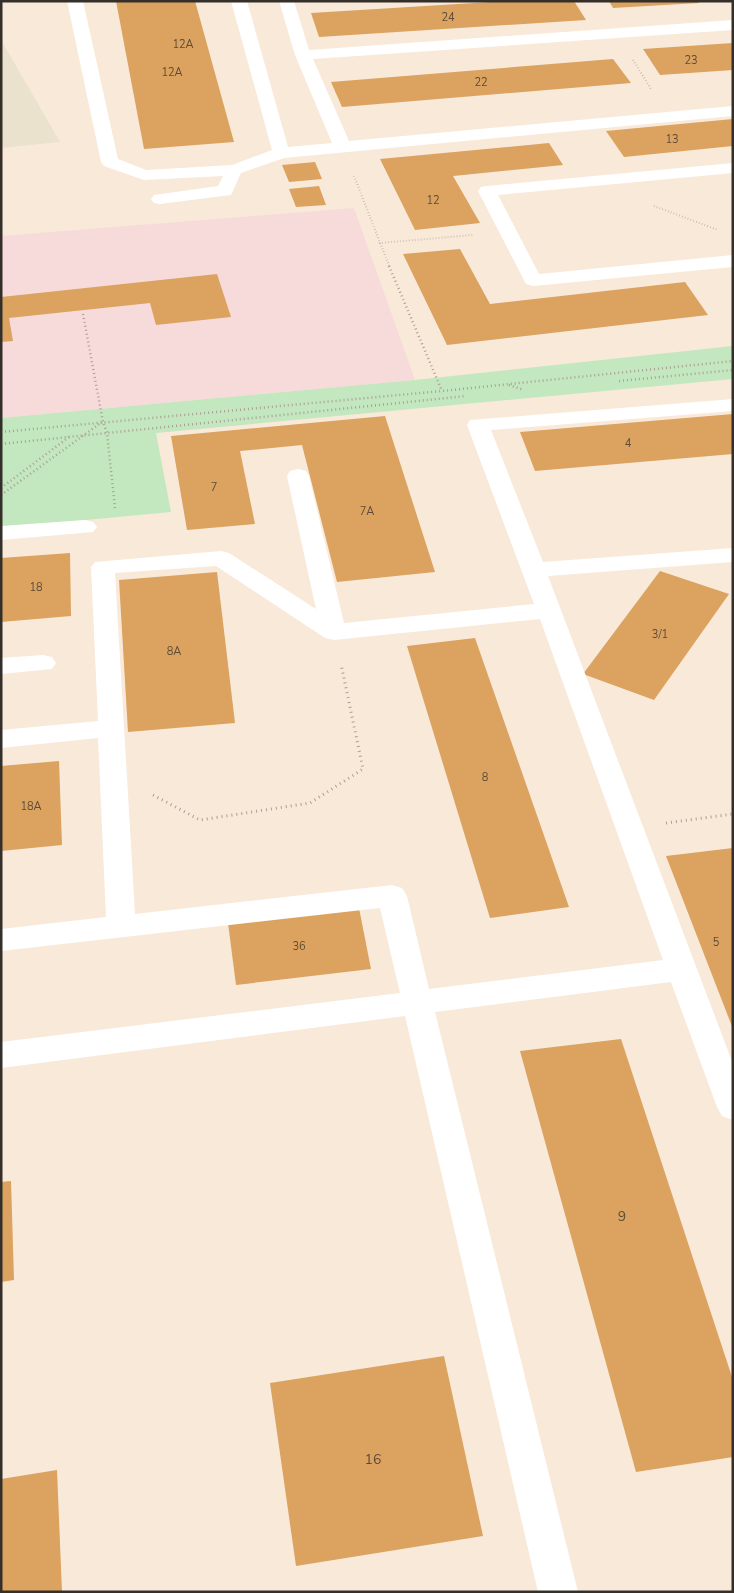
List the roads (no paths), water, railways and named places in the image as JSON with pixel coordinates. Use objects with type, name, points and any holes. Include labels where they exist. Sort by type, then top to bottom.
[{"type":"street","points":[[74,1],[110,162],[144,175],[234,170],[281,153],[733,111]]},
{"type":"street","points":[[239,1],[281,153]]},
{"type":"street","points":[[286,1],[302,55],[343,148]]},
{"type":"street","points":[[302,55],[733,25]]},
{"type":"street","points":[[733,168],[487,191],[534,280],[733,261]]},
{"type":"street","points":[[160,199],[225,191],[234,170]]},
{"type":"street","points":[[733,405],[478,426],[549,610],[733,1107]]},
{"type":"street","points":[[298,476],[334,632]]},
{"type":"street","points":[[1,533],[85,526]]},
{"type":"street","points":[[534,570],[733,555]]},
{"type":"street","points":[[121,926],[103,567],[221,558],[334,632],[549,610]]},
{"type":"street","points":[[1,666],[44,662]]},
{"type":"street","points":[[1,739],[111,728]]},
{"type":"street","points":[[1,940],[392,896],[558,1592]]},
{"type":"street","points":[[1,1055],[682,969]]}]
